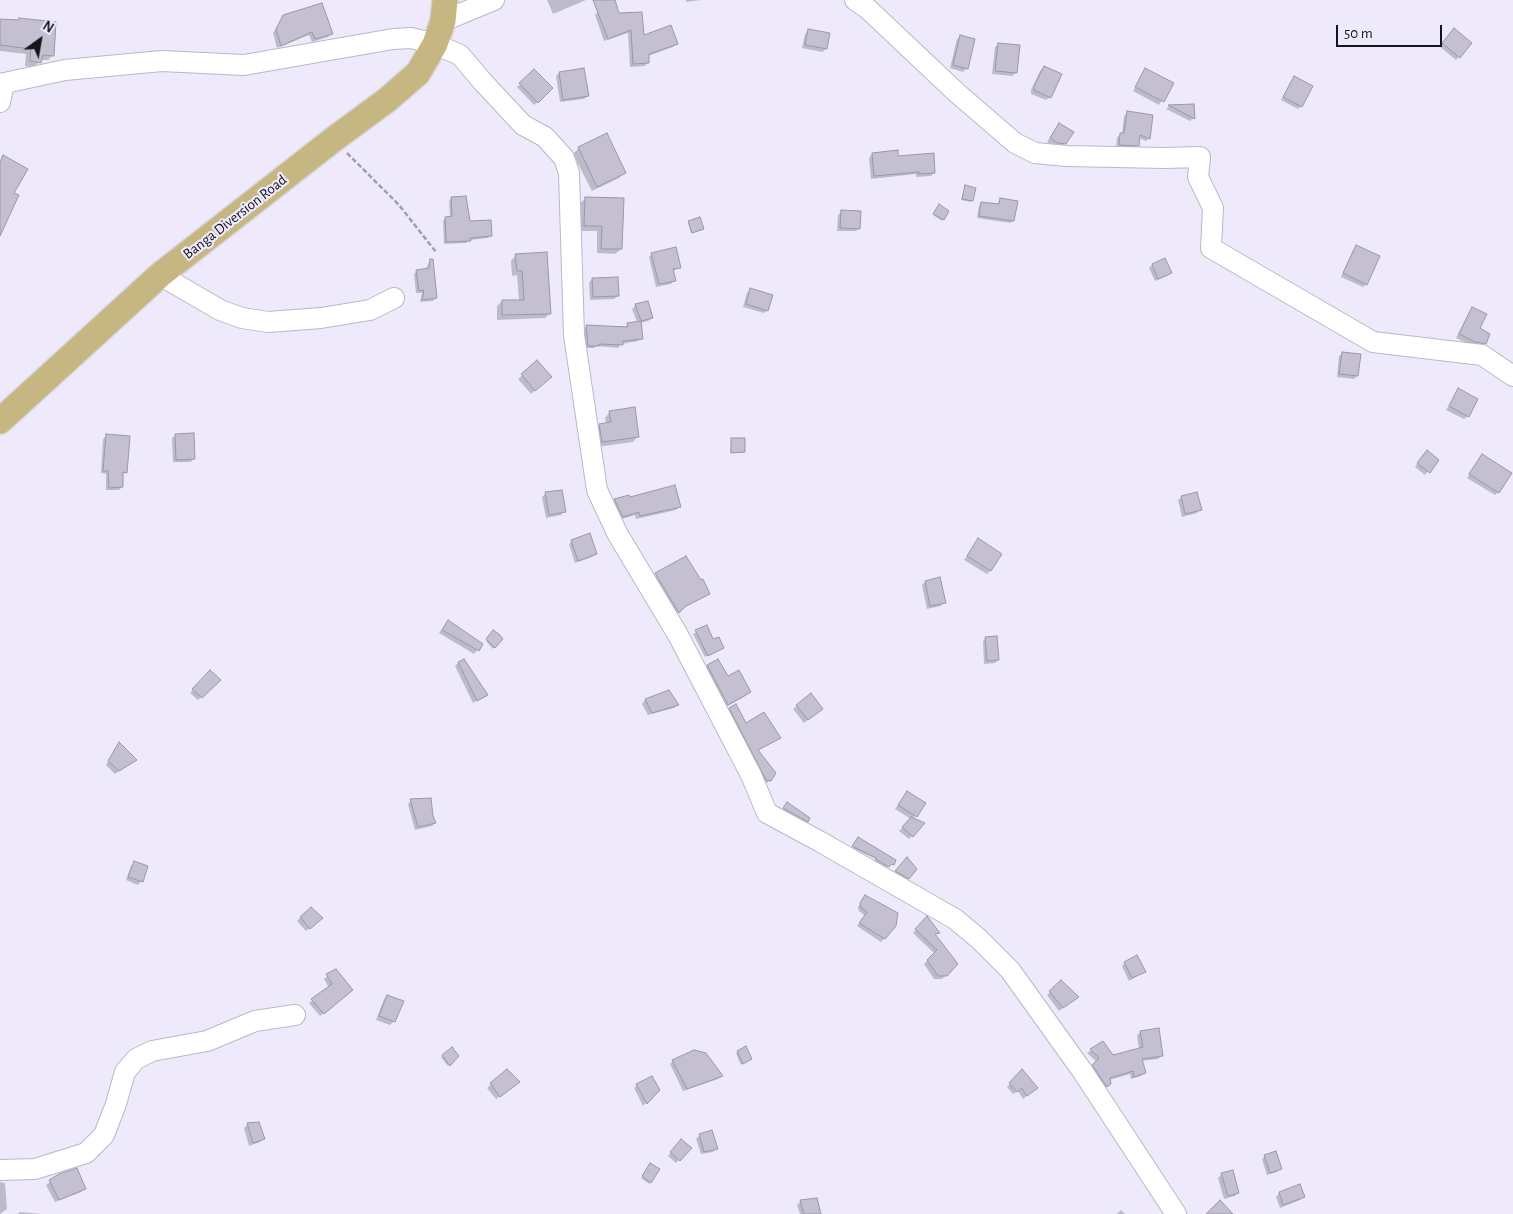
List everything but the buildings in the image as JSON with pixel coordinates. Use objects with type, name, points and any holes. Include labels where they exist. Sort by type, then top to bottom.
[{"type":"main road","name":"Banga Diversion Road","points":[[0,421],[160,275],[387,100],[418,73],[435,44],[444,10]]},
{"type":"street","points":[[444,10],[494,0]]},
{"type":"street","points":[[855,0],[868,9],[957,93],[1014,143],[1035,153],[1067,156],[1200,157],[1198,177],[1213,208],[1211,248],[1373,342],[1482,355],[1513,376]]},
{"type":"street","points":[[1,90],[65,70],[154,62],[244,66],[393,39],[411,38],[435,44],[460,55],[523,125],[545,137],[564,158],[570,173],[574,336],[597,490],[617,533],[678,635],[704,683],[751,775],[767,813],[955,919],[979,939],[1010,970],[1083,1072],[1176,1214]]},
{"type":"street","points":[[160,275],[220,310],[242,318],[268,322],[321,318],[370,310],[394,298]]},
{"type":"street","points":[[0,1170],[35,1169],[86,1153],[104,1135],[116,1104],[125,1072],[136,1059],[152,1051],[207,1041],[256,1021],[295,1015]]},
{"type":"path","points":[[334,139],[398,205],[436,252]]}]
